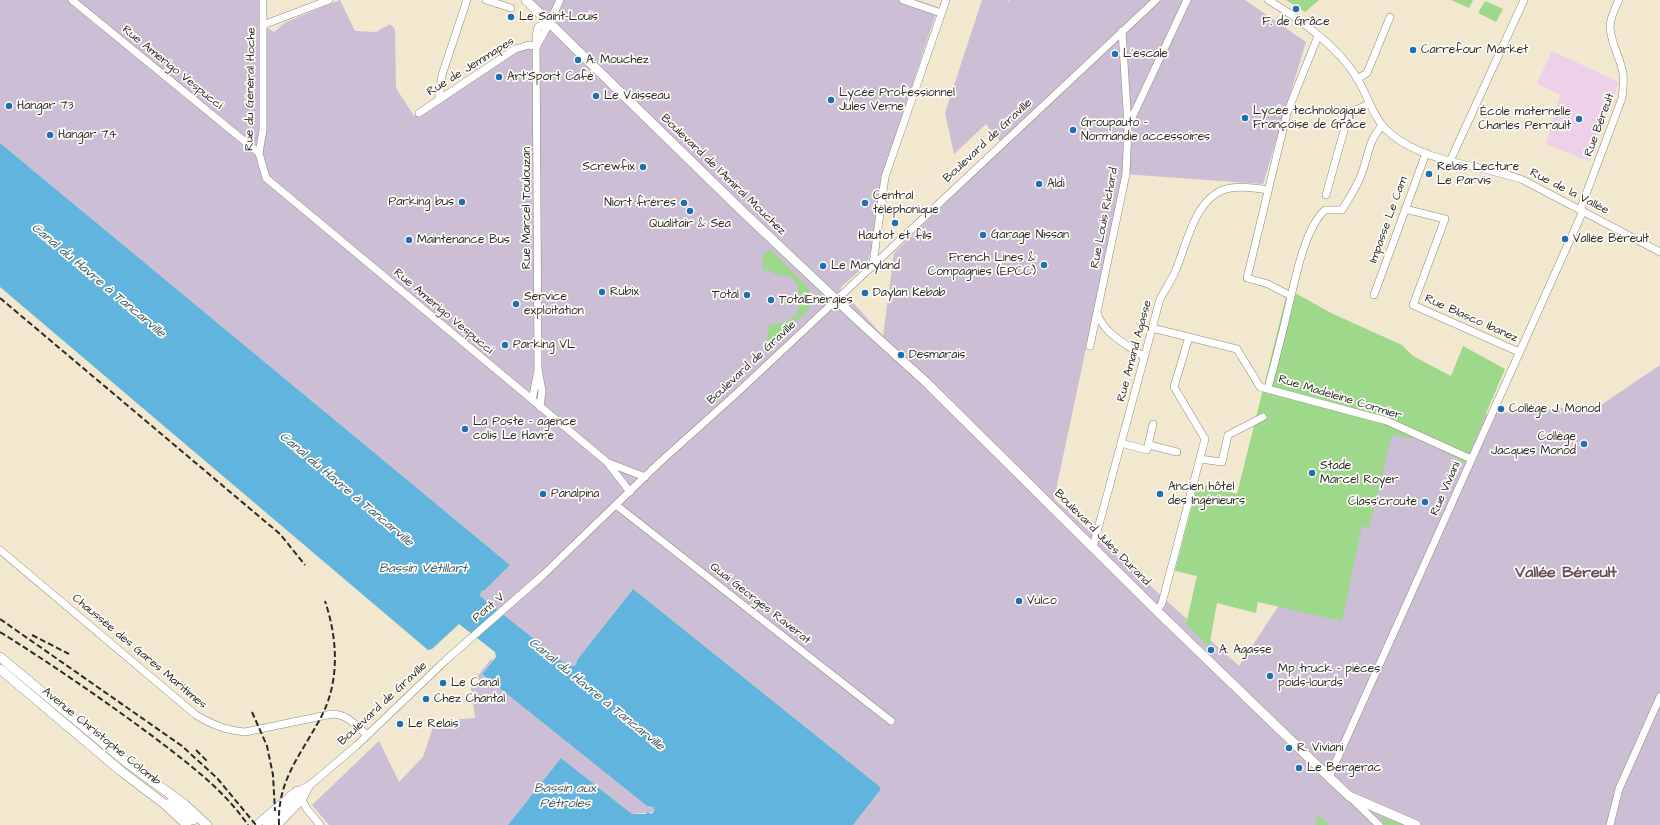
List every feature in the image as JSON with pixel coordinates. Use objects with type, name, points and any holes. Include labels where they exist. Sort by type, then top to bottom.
[{"type":"main road","name":"Boulevard de l'Amiral Mouchez","points":[[526,0],[741,210],[836,299]]},
{"type":"main road","name":"Boulevard Jules Durand","points":[[836,299],[926,382],[1157,611],[1349,796],[1416,825]]},
{"type":"main road","points":[[0,657],[126,762],[184,804],[207,825]]},
{"type":"main road","name":"Avenue Christophe Colomb","points":[[0,669],[139,785],[167,806],[187,825]]},
{"type":"main road","points":[[139,785],[155,793],[199,825]]},
{"type":"main road","points":[[267,825],[293,800],[297,791]]},
{"type":"street","name":"Rue Amerigo Vespucci","points":[[72,0],[259,152]]},
{"type":"street","name":"Rue du Général Hoche","points":[[263,0],[263,130],[259,152],[266,178]]},
{"type":"street","points":[[263,25],[329,0]]},
{"type":"street","points":[[439,100],[442,75],[467,0]]},
{"type":"street","points":[[486,0],[511,8]]},
{"type":"street","name":"Rue Marcel Toulouzan","points":[[540,407],[542,391],[538,369],[537,46],[544,35],[548,22],[560,0]]},
{"type":"street","points":[[903,0],[941,13]]},
{"type":"street","points":[[873,264],[885,178],[946,0]]},
{"type":"street","name":"Boulevard de Graville","points":[[521,595],[645,477],[1156,0]]},
{"type":"street","points":[[1128,126],[1187,0]]},
{"type":"street","name":"Rue de la Vallée","points":[[1268,0],[1300,21],[1318,36],[1349,67],[1382,126],[1401,141],[1426,153],[1450,161],[1506,174],[1522,180],[1660,250]]},
{"type":"street","points":[[1450,161],[1524,0]]},
{"type":"street","name":"Rue Béreult","points":[[1582,210],[1622,98],[1624,86],[1623,72],[1613,47],[1610,26],[1611,19],[1619,0]]},
{"type":"street","points":[[1357,79],[1367,73],[1390,16]]},
{"type":"street","name":"Rue Louis Richard","points":[[1090,346],[1126,174],[1128,126],[1122,31]]},
{"type":"street","points":[[1292,296],[1268,284],[1247,278],[1288,113],[1318,36]]},
{"type":"street","name":"Rue de Jemmapes","points":[[418,113],[515,49],[529,45],[537,46]]},
{"type":"street","points":[[1326,195],[1348,116],[1351,112],[1369,104]]},
{"type":"street","points":[[1152,328],[1237,348],[1260,386],[1268,388],[1310,234],[1321,214],[1326,210],[1342,210],[1360,179],[1374,136],[1382,126]]},
{"type":"street","name":"Impasse Le Cam","points":[[1374,295],[1426,153]]},
{"type":"street","name":"Rue Amerigo Vespucci","points":[[266,178],[607,462],[630,492]]},
{"type":"street","name":"Rue Amand Agasse","points":[[1093,547],[1160,299],[1175,272],[1192,226],[1204,206],[1211,198],[1220,192],[1230,188],[1255,188],[1268,190]]},
{"type":"street","name":"Rue Blasco Ibanez","points":[[1405,210],[1445,219],[1413,305],[1519,352]]},
{"type":"street","name":"Rue Viviani","points":[[1329,777],[1582,210]]},
{"type":"street","points":[[1097,312],[1102,324],[1108,331],[1144,357]]},
{"type":"street","points":[[1157,611],[1162,603],[1205,439],[1174,387],[1189,336]]},
{"type":"street","name":"Rue Marcel Toulouzan","points":[[530,398],[532,396],[538,369]]},
{"type":"street","name":"Rue Madeleine Cormier","points":[[1268,388],[1387,421],[1471,459]]},
{"type":"street","points":[[1200,459],[1222,462],[1228,435],[1262,417]]},
{"type":"street","points":[[1121,443],[1148,450],[1153,424]]},
{"type":"street","points":[[1149,445],[1177,452]]},
{"type":"street","name":"Rue Amerigo Vespucci","points":[[607,462],[645,477]]},
{"type":"street","name":"Quai Georges Raverat","points":[[616,505],[890,722]]},
{"type":"street","name":"Chaussée des Gares Maritimes","points":[[0,550],[196,715],[214,725],[245,732],[332,714],[340,714],[346,717],[367,735]]},
{"type":"street","name":"Pont V","points":[[471,637],[521,595]]},
{"type":"street","name":"Boulevard de Graville","points":[[256,825],[292,794],[310,785],[367,735],[471,637]]},
{"type":"street","points":[[1610,825],[1619,789],[1660,698]]},
{"type":"street","name":"Boulevard de Graville","points":[[278,825],[302,800],[310,785]]},
{"type":"street","points":[[297,791],[320,825]]},
{"type":"street","name":"Boulevard Jules Durand","points":[[1349,796],[1379,825]]},
{"type":"shaded area","points":[[0,0],[263,0],[263,25],[274,32],[286,22],[340,0],[355,31],[376,32],[390,24],[395,29],[396,88],[414,116],[515,49],[536,45],[538,27],[548,22],[526,0],[917,0],[938,7],[881,180],[872,247],[867,264],[840,288],[883,336],[894,253],[1004,146],[986,124],[954,154],[945,113],[982,0],[1245,0],[1306,42],[1263,184],[1123,174],[1054,499],[1239,666],[1400,421],[1601,405],[1660,365],[1660,825],[853,825],[881,789],[879,786],[634,590],[632,590],[577,660],[575,666],[568,666],[481,597],[479,594],[481,591],[485,590],[510,565],[0,143]]},
{"type":"shaded area","name":"École maternelle Charles Perrault","points":[[1552,51],[1619,82],[1589,161],[1546,144],[1560,95],[1537,83]]},
{"type":"shaded area","points":[[491,659],[493,660],[482,674],[647,806],[653,807],[655,810],[654,812],[632,814],[561,758],[508,825],[329,825],[312,805],[379,741],[399,782],[423,757],[435,721],[475,718],[471,688],[479,681],[476,678]]},
{"type":"green space","points":[[1286,0],[1319,0],[1305,12]]},
{"type":"green space","points":[[1451,0],[1473,0],[1469,8]]},
{"type":"green space","points":[[1485,1],[1503,9],[1496,22],[1478,13]]},
{"type":"green space","points":[[770,249],[809,288],[809,309],[765,351],[768,334],[767,326],[788,321],[797,314],[799,304],[798,284],[790,277],[774,274],[770,270],[763,271],[763,255]]},
{"type":"green space","name":"Stade Marcel Royer","points":[[1288,289],[1331,313],[1402,345],[1413,356],[1451,376],[1463,346],[1505,369],[1465,463],[1416,436],[1409,439],[1392,434],[1369,528],[1362,526],[1342,621],[1258,602],[1256,613],[1217,603],[1209,647],[1186,624],[1197,576],[1175,571],[1198,483],[1237,494]]},
{"type":"green space","points":[[1316,813],[1328,824],[1327,825],[1317,825]]},
{"type":"green space","points":[[1385,818],[1403,825],[1386,825],[1381,819]]},
{"type":"water","points":[[0,143],[510,565],[485,590],[481,591],[480,596],[568,666],[575,666],[577,660],[633,589],[881,789],[853,825],[508,825],[561,758],[632,814],[646,814],[647,812],[652,814],[655,810],[653,807],[647,806],[482,674],[496,657],[495,652],[459,624],[432,649],[428,650],[0,287]]},
{"type":"railway","points":[[0,298],[280,534],[305,565]]},
{"type":"railway","points":[[279,825],[279,809],[291,769],[320,719],[331,691],[335,661],[333,631],[325,601]]},
{"type":"railway","points":[[0,619],[182,746],[217,778],[256,825]]},
{"type":"railway","points":[[0,632],[40,657],[155,738],[217,789],[239,812],[248,825]]},
{"type":"railway","points":[[32,635],[69,654]]},
{"type":"railway","points":[[252,712],[267,746],[273,775],[275,811]]},
{"type":"railway","points":[[196,750],[207,761]]},
{"type":"place","name":"F. de Grâce","points":[[1296,9]]},
{"type":"place","name":"Le Saint-Louis","points":[[511,17]]},
{"type":"place","name":"Carrefour Market","points":[[1413,50]]},
{"type":"place","name":"L'escale","points":[[1115,54]]},
{"type":"place","name":"A. Mouchez","points":[[578,60]]},
{"type":"place","name":"Art'Sport Café","points":[[499,77]]},
{"type":"place","name":"Le Vaisseau","points":[[596,96]]},
{"type":"place","name":"Lycée Professionnel Jules Verne","points":[[831,100]]},
{"type":"place","name":"Hangar 73","points":[[9,106]]},
{"type":"place","name":"Lycée technologique Françoise de Grâce","points":[[1245,118]]},
{"type":"place","name":"École maternelle Charles Perrault","points":[[1579,119]]},
{"type":"place","name":"Groupauto - Normandie accessoires","points":[[1073,130]]},
{"type":"place","name":"Hangar 74","points":[[50,135]]},
{"type":"place","name":"Screwfix","points":[[643,167]]},
{"type":"place","name":"Relais Lecture Le Parvis","points":[[1429,174]]},
{"type":"place","name":"Aldi","points":[[1039,184]]},
{"type":"place","name":"Parking bus","points":[[462,202]]},
{"type":"place","name":"Niort frères","points":[[684,203]]},
{"type":"place","name":"Central téléphonique","points":[[865,203]]},
{"type":"place","name":"Qualitair & Sea","points":[[690,211]]},
{"type":"place","name":"Hautot et fils","points":[[895,223]]},
{"type":"place","name":"Garage Nissan","points":[[983,235]]},
{"type":"place","name":"Vallée Béreult","points":[[1565,239]]},
{"type":"place","name":"Maintenance Bus","points":[[409,240]]},
{"type":"place","name":"French Lines & Compagnies (EPCC)","points":[[1044,265]]},
{"type":"place","name":"Le Maryland","points":[[823,266]]},
{"type":"place","name":"Rubix","points":[[602,292]]},
{"type":"place","name":"Daylan Kebab","points":[[865,293]]},
{"type":"place","name":"Total","points":[[747,295]]},
{"type":"place","name":"TotalEnergies","points":[[771,300]]},
{"type":"place","name":"Service exploitation","points":[[516,304]]},
{"type":"place","name":"Parking VL","points":[[505,345]]},
{"type":"place","name":"Desmarais","points":[[901,355]]},
{"type":"place","name":"Collège J. Monod","points":[[1501,409]]},
{"type":"place","name":"La Poste - agence colis Le Havre","points":[[465,429]]},
{"type":"place","name":"Collège Jacques Monod","points":[[1584,444]]},
{"type":"place","name":"Stade Marcel Royer","points":[[1312,473]]},
{"type":"place","name":"Panalpina","points":[[543,494]]},
{"type":"place","name":"Ancien hôtel des Ingénieurs","points":[[1160,494]]},
{"type":"place","name":"Class'croute","points":[[1425,502]]},
{"type":"place","name":"Vulco","points":[[1019,601]]},
{"type":"place","name":"A. Agasse","points":[[1211,650]]},
{"type":"place","name":"Mp truck - pièces poids-lourds","points":[[1270,676]]},
{"type":"place","name":"Le Canal","points":[[443,683]]},
{"type":"place","name":"Chez Chantal","points":[[426,699]]},
{"type":"place","name":"Le Relais","points":[[400,724]]},
{"type":"place","name":"R. Viviani","points":[[1289,748]]},
{"type":"place","name":"Le Bergerac","points":[[1299,768]]},
{"type":"district","name":"Vallée Béreult","points":[[1566,574]]},
{"type":"water label","name":"Canal du Havre à Tancarville","points":[[98,281]]},
{"type":"water label","name":"Canal du Havre à Tancarville","points":[[346,490]]},
{"type":"water label","name":"Bassin Vétillart","points":[[423,569]]},
{"type":"water label","name":"Canal du Havre à Tancarville","points":[[596,695]]},
{"type":"water label","name":"Bassin aux Pétroles","points":[[565,796]]}]
